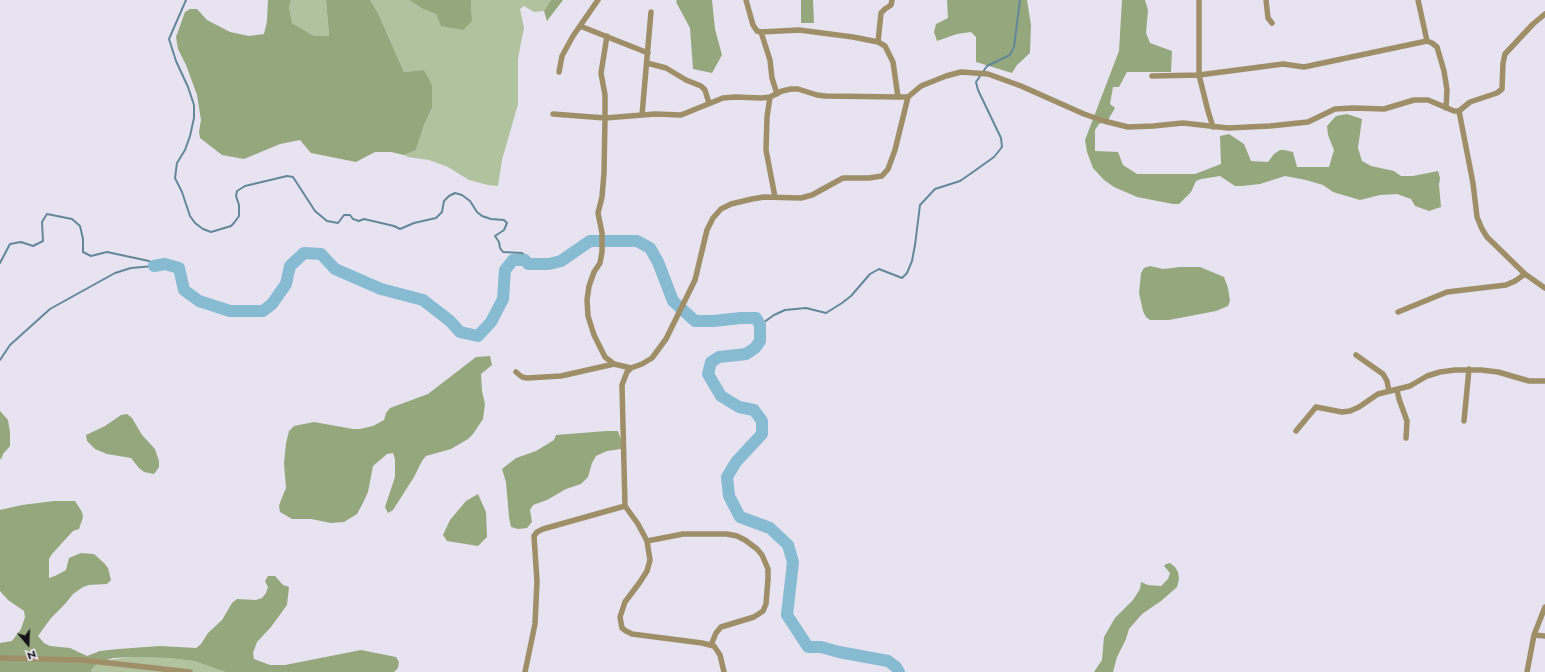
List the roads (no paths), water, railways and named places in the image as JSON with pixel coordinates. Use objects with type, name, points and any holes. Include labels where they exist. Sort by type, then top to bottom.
[{"type":"street","points":[[559,72],[562,56],[572,36],[598,0]]},
{"type":"street","points":[[746,0],[753,25],[757,31],[799,30],[853,37],[878,42],[885,46],[893,62],[898,96]]},
{"type":"street","points":[[878,42],[881,13],[891,5],[892,0]]},
{"type":"street","points":[[1199,0],[1199,75],[1213,127]]},
{"type":"street","points":[[1266,0],[1268,16],[1272,23]]},
{"type":"street","points":[[1418,0],[1427,41]]},
{"type":"street","points":[[642,115],[651,12]]},
{"type":"street","points":[[1459,111],[1470,102],[1497,93],[1502,88],[1503,63],[1505,54],[1545,14]]},
{"type":"street","points":[[580,26],[648,53]]},
{"type":"street","points":[[761,32],[770,60],[772,78],[777,94]]},
{"type":"street","points":[[607,36],[601,73],[605,95],[604,173],[602,197],[598,213],[602,232],[602,252],[600,263],[588,286],[588,316],[605,358],[614,364],[631,368]]},
{"type":"street","points":[[1152,76],[1199,75],[1283,64],[1304,67],[1427,41],[1432,42],[1437,47],[1447,90],[1446,108]]},
{"type":"street","points":[[647,64],[666,68],[686,80],[701,86],[705,90],[709,103]]},
{"type":"street","points":[[724,672],[720,655],[711,645],[632,634],[622,628],[620,617],[621,610],[625,602],[647,571],[650,560],[647,541],[638,524],[625,506],[623,378],[631,368],[648,361],[658,352],[666,339],[698,271],[707,230],[713,218],[721,209],[741,201],[764,197],[801,198],[812,195],[843,178],[869,178],[882,176],[888,169],[895,150],[908,97],[921,86],[931,81],[961,72],[988,74],[1006,79],[1084,114],[1119,125],[1138,127],[1183,123],[1213,127],[1246,128],[1299,124],[1308,122],[1335,109],[1384,109],[1414,100],[1428,100],[1446,108],[1459,111]]},
{"type":"street","points":[[553,114],[605,118],[642,115],[681,115],[723,98],[770,97],[792,89],[798,89],[817,95],[826,96],[908,97]]},
{"type":"street","points":[[770,97],[767,117],[766,150],[774,197]]},
{"type":"street","points":[[1459,111],[1474,183],[1477,217],[1482,229],[1525,274],[1545,288]]},
{"type":"street","points":[[1398,312],[1447,292],[1506,285],[1525,274]]},
{"type":"street","points":[[1356,355],[1383,374],[1387,381],[1389,392]]},
{"type":"street","points":[[516,372],[522,377],[527,378],[560,376],[614,364]]},
{"type":"street","points":[[1296,431],[1316,407],[1342,412],[1350,411],[1359,408],[1373,396],[1410,386],[1427,376],[1440,372],[1469,370],[1498,372],[1529,381],[1545,381]]},
{"type":"street","points":[[1464,421],[1469,370]]},
{"type":"street","points":[[1397,390],[1407,421],[1406,438]]},
{"type":"street","points":[[525,672],[535,624],[536,581],[534,536],[537,532],[543,529],[625,506]]},
{"type":"street","points":[[647,541],[683,534],[727,534],[737,536],[745,540],[762,555],[768,569],[766,604],[763,611],[754,617],[721,627],[716,633],[711,645]]},
{"type":"street","points":[[1527,672],[1534,635],[1545,607]]},
{"type":"street","points":[[1534,635],[1545,636]]},
{"type":"street","points":[[0,658],[82,660],[190,672]]},
{"type":"waterway","points":[[186,0],[169,39],[176,61],[188,87],[194,105],[194,118],[190,136],[185,150],[177,163],[175,178],[182,192],[190,216],[195,223],[203,229],[211,232],[231,226],[239,216],[239,205],[236,196],[237,191],[245,186],[287,176],[293,177],[315,211],[327,221],[338,223],[344,215],[350,215],[353,219],[359,221],[364,219],[394,226],[400,229],[414,223],[436,218],[442,212],[444,201],[455,193],[462,195],[470,201],[477,212],[482,216],[491,219],[504,220],[507,223],[504,230],[495,236],[499,242],[500,248],[503,252],[522,253],[526,257],[528,264]]},
{"type":"waterway","points":[[760,325],[774,315],[785,310],[806,308],[826,313],[851,296],[870,274],[879,269],[902,278],[907,273],[912,261],[920,205],[935,189],[960,181],[994,157],[1002,147],[1001,138],[978,90],[976,82],[987,66],[1010,55],[1014,47],[1020,0]]},
{"type":"waterway","points":[[0,263],[10,244],[21,242],[33,246],[43,241],[42,222],[47,214],[72,219],[80,226],[83,239],[83,252],[91,256],[107,252],[149,261],[154,266]]},
{"type":"waterway","points":[[154,266],[165,264],[179,268],[184,290],[199,301],[230,311],[263,311],[272,304],[286,284],[290,266],[304,253],[321,254],[335,269],[381,289],[423,300],[450,321],[460,332],[478,336],[491,322],[503,299],[505,270],[513,260],[525,260],[528,264],[549,264],[561,261],[590,241],[637,241],[650,248],[658,262],[673,301],[695,321],[756,318],[760,325],[760,341],[755,348],[746,354],[719,357],[711,362],[708,374],[721,396],[739,407],[754,410],[762,421],[762,434],[736,462],[727,477],[729,496],[740,517],[770,528],[788,545],[793,562],[787,615],[808,647],[821,647],[839,652],[888,661],[896,667],[899,672]]},
{"type":"waterway","points":[[0,360],[10,345],[50,309],[115,273],[131,268],[154,266]]}]
